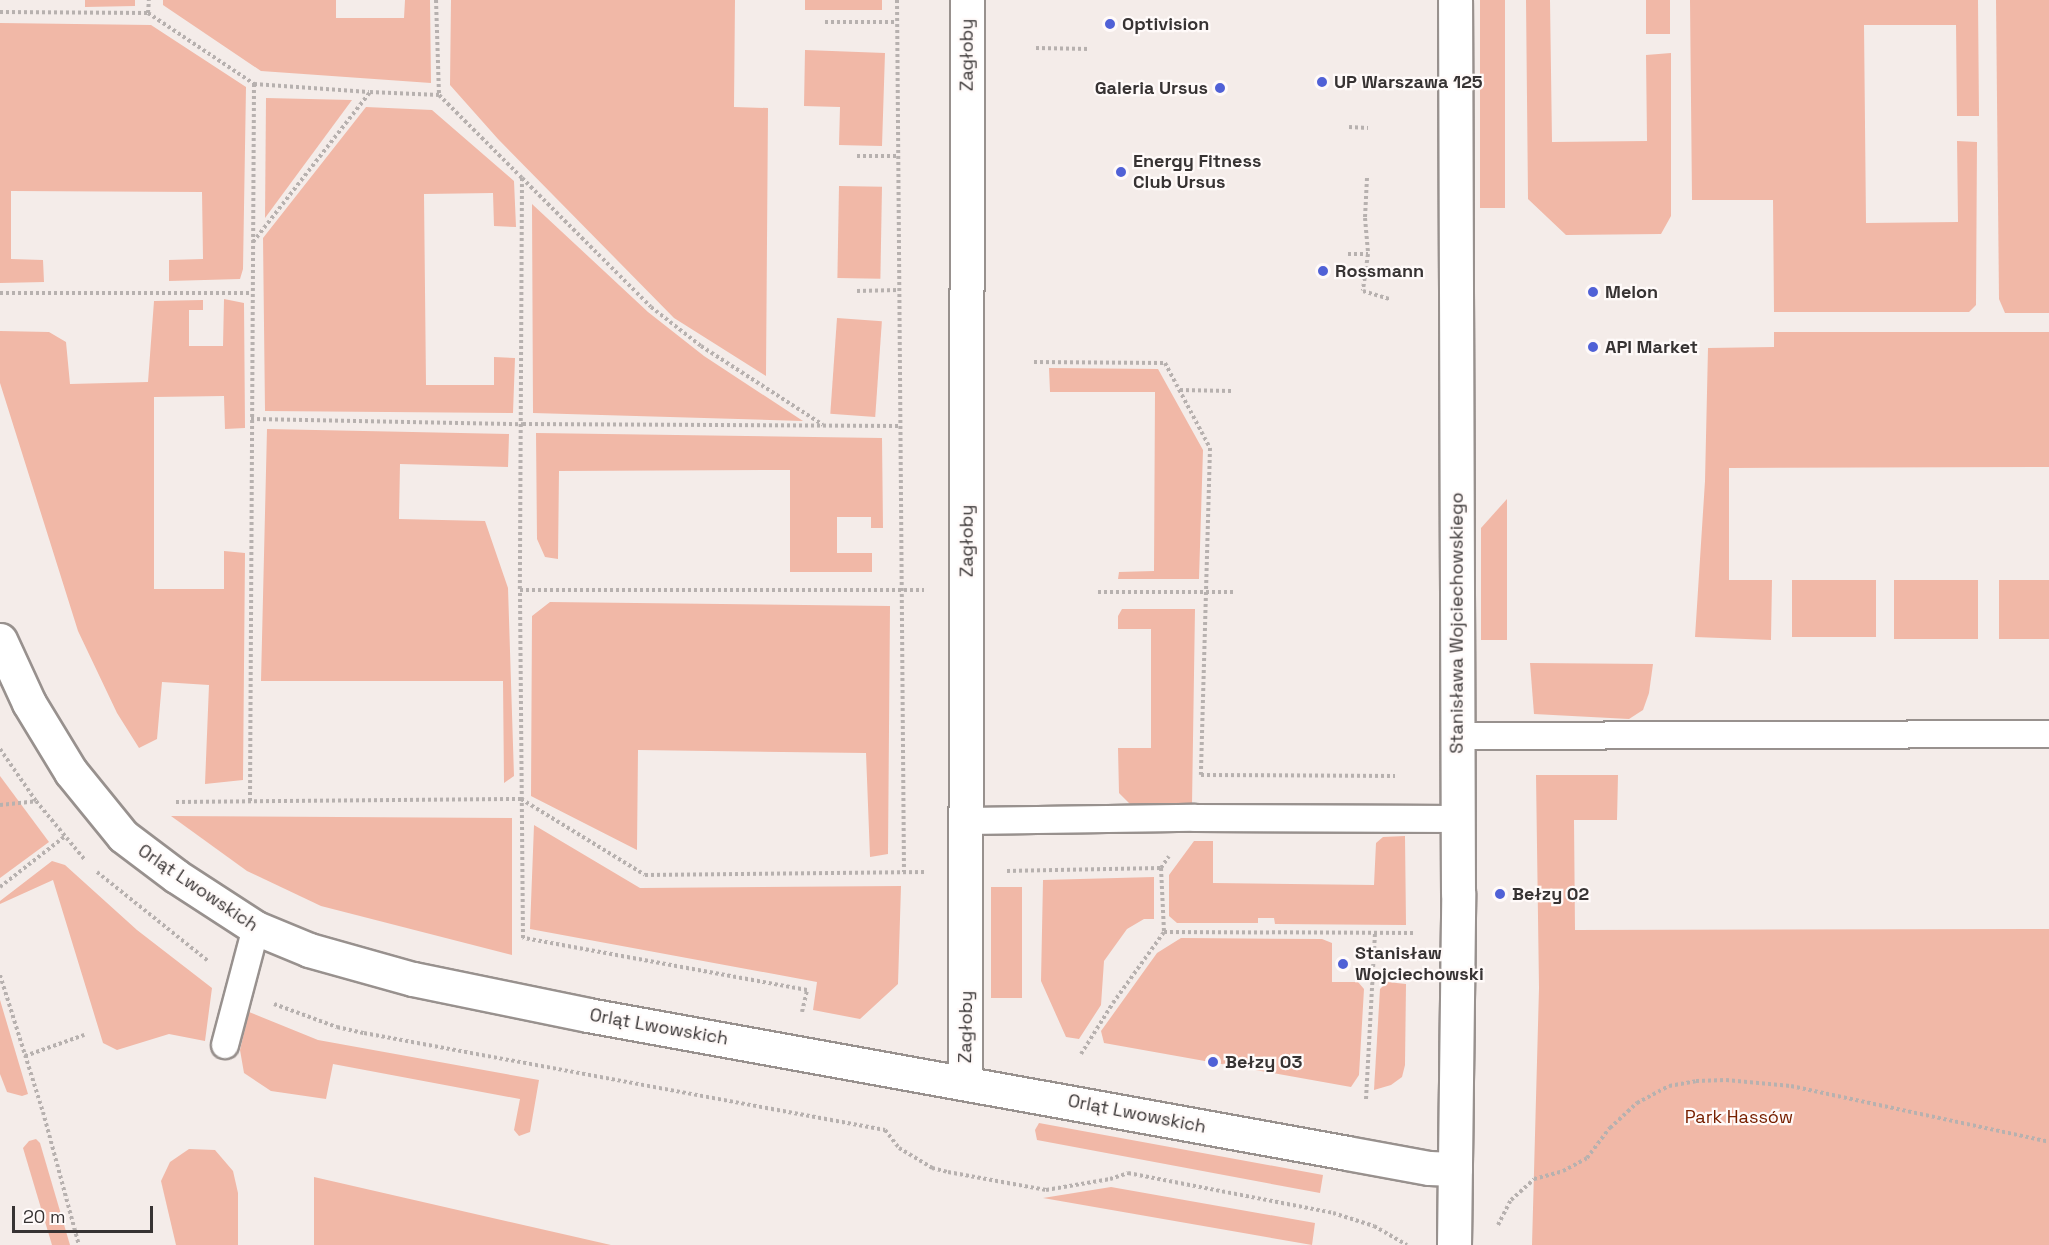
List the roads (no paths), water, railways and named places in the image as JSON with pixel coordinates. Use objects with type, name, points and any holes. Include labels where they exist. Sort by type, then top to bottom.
[{"type":"street","name":"Zagłoby","points":[[965,1082],[967,0]]},
{"type":"street","name":"Stanisława Wojciechowskiego","points":[[1454,1245],[1457,819],[1455,0]]},
{"type":"street","name":"Orląt Lwowskich","points":[[0,640],[29,703],[71,772],[123,836],[176,876],[256,928],[309,950],[413,979],[588,1015],[1429,1168],[1455,1169]]},
{"type":"lane","points":[[1457,735],[2049,734]]},
{"type":"lane","points":[[967,821],[1195,818],[1457,819]]},
{"type":"lane","points":[[225,1045],[256,928]]},
{"type":"place","name":"Optivision","points":[[1110,24]]},
{"type":"place","name":"UP Warszawa 125","points":[[1322,82]]},
{"type":"place","name":"Galeria Ursus","points":[[1220,88]]},
{"type":"place","name":"Energy Fitness Club Ursus","points":[[1121,172]]},
{"type":"place","name":"Rossmann","points":[[1323,271]]},
{"type":"place","name":"Melon","points":[[1593,292]]},
{"type":"place","name":"API Market","points":[[1593,347]]},
{"type":"place","name":"Bełzy 02","points":[[1500,894]]},
{"type":"place","name":"Stanisław Wojciechowski","points":[[1343,964]]},
{"type":"place","name":"Bełzy 03","points":[[1213,1062]]},
{"type":"park label","name":"Park Hassów","points":[[1739,1117]]}]
